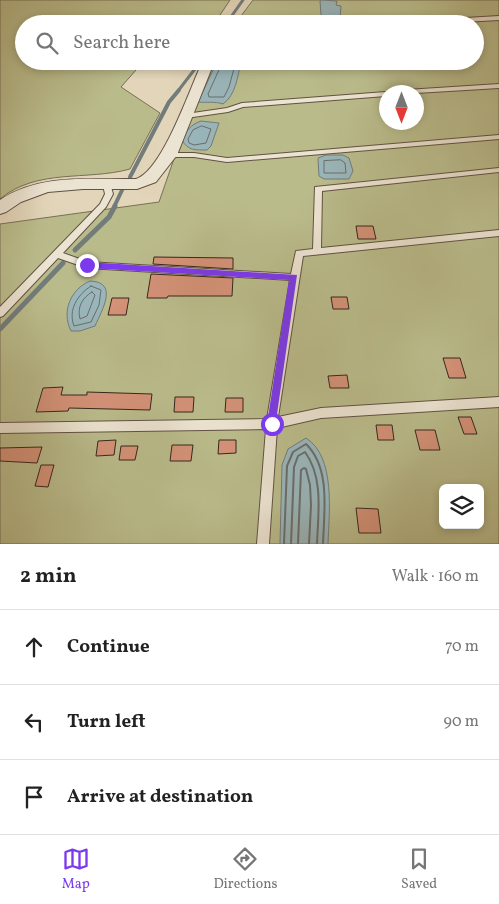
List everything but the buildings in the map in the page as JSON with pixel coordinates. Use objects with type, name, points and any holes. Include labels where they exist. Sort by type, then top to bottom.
[{"type":"street","points":[[0,208],[7,202],[30,191],[54,186],[74,184],[137,184],[148,182],[155,176],[161,161],[168,155],[205,70]]},
{"type":"lane","points":[[484,19],[499,18]]},
{"type":"lane","points":[[424,91],[499,86]]},
{"type":"lane","points":[[186,116],[228,110],[242,105],[379,95]]},
{"type":"lane","points":[[168,155],[194,155],[227,160],[499,137]]},
{"type":"lane","points":[[317,251],[318,189],[499,170]]},
{"type":"lane","points":[[0,313],[104,205],[109,194],[107,185]]},
{"type":"lane","points":[[263,544],[272,424],[299,253],[499,233]]},
{"type":"lane","points":[[57,254],[87,265],[294,277]]},
{"type":"lane","points":[[0,428],[272,424],[321,413],[499,402]]},
{"type":"green space","points":[[0,0],[230,0],[220,15],[15,15],[15,70],[136,70],[121,87],[160,113],[130,169],[46,179],[14,189],[0,199]]},
{"type":"green space","points":[[253,0],[499,0],[499,544],[0,544],[0,224],[159,202],[205,70],[484,70],[484,15],[242,15]]},
{"type":"water","points":[[320,1],[337,1],[336,5],[341,6],[340,15],[321,15]]},
{"type":"water","points":[[213,70],[239,70],[231,95],[223,104],[198,102]]},
{"type":"water","points":[[201,121],[219,123],[211,146],[207,150],[190,148],[182,140],[189,128]]},
{"type":"water","points":[[326,155],[343,155],[349,158],[353,171],[349,179],[324,179],[319,176],[318,158]]},
{"type":"water","points":[[90,281],[104,286],[106,298],[104,305],[95,326],[80,331],[71,331],[67,316],[70,302],[78,289]]},
{"type":"water","points":[[306,438],[316,447],[322,458],[329,486],[328,544],[280,544],[282,465],[288,449]]},
{"type":"waterway","points":[[232,15],[243,0]]},
{"type":"waterway","points":[[178,91],[194,70]]},
{"type":"waterway","points":[[130,177],[169,102],[179,90]]},
{"type":"waterway","points":[[114,207],[124,186]]},
{"type":"waterway","points":[[75,250],[109,217],[115,206]]},
{"type":"waterway","points":[[0,329],[63,263]]},
{"type":"route","points":[[87,265],[294,277],[272,424]]}]
